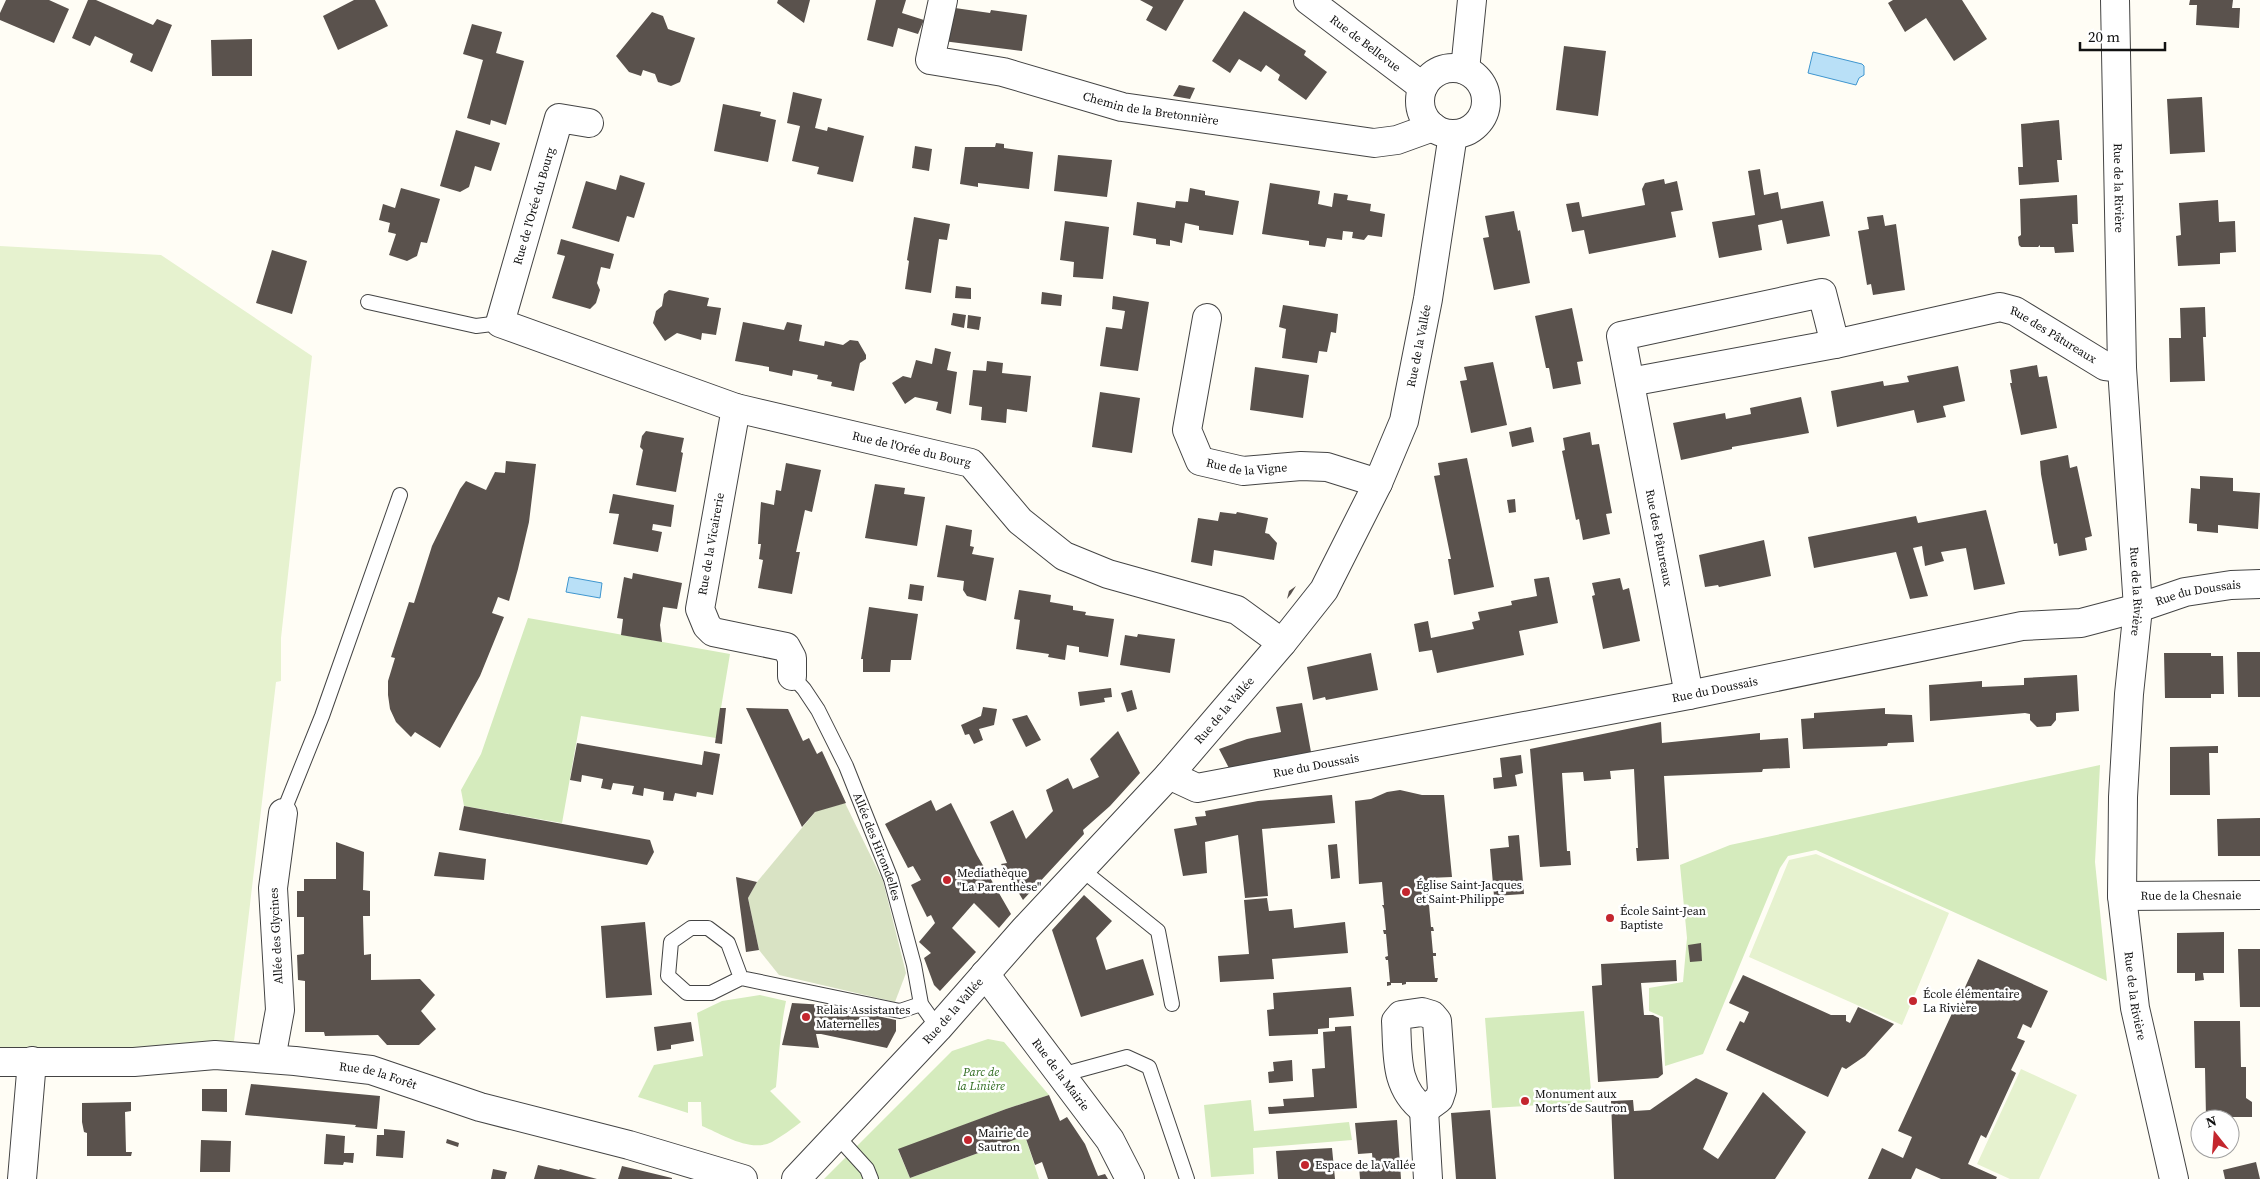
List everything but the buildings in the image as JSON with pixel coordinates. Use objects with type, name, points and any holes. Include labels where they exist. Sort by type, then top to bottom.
[{"type":"street","name":"Chemin de la Bretonnière","points":[[943,0],[930,60],[1003,72],[1122,107],[1364,141],[1397,140],[1443,130]]},
{"type":"street","name":"Rue de Bellevue","points":[[1308,0],[1423,87]]},
{"type":"street","points":[[1465,70],[1472,0]]},
{"type":"street","name":"Rue de la Rivière","points":[[2115,0],[2122,368],[2138,608],[2129,694],[2123,797],[2122,896],[2135,1008],[2174,1179]]},
{"type":"street","points":[[1445,69],[1465,70],[1482,85],[1485,95],[1485,107],[1481,117],[1474,126],[1464,132],[1443,130],[1425,119],[1420,109],[1423,87],[1432,76],[1445,69]]},
{"type":"street","name":"Rue de l'Orée du Bourg","points":[[589,123],[559,118],[500,323],[736,408],[971,463],[1020,520],[1064,556],[1108,574],[1237,610],[1282,643]]},
{"type":"street","name":"Rue de la Vallée","points":[[796,1179],[938,1028],[985,974],[1169,775],[1282,643],[1324,590],[1378,484],[1404,421],[1428,299],[1443,130]]},
{"type":"street","name":"Rue des Pâtureaux","points":[[1689,694],[1621,336],[1822,293],[1835,344]]},
{"type":"street","name":"Rue des Pâtureaux","points":[[1630,382],[1835,344],[2000,308],[2015,311],[2105,366],[2122,368]]},
{"type":"street","name":"Rue de la Vigne","points":[[1208,318],[1187,430],[1200,461],[1243,472],[1301,466],[1327,468],[1378,484]]},
{"type":"street","name":"Rue de la Vicairerie","points":[[736,408],[700,609],[707,626],[713,632],[786,647],[792,658],[792,676]]},
{"type":"street","name":"Rue du Doussais","points":[[1169,775],[1196,788],[1689,694],[2022,626],[2081,623],[2138,608],[2185,592],[2231,585],[2260,584]]},
{"type":"street","name":"Allée des Glycines","points":[[271,1059],[280,1010],[273,888],[284,813]]},
{"type":"street","name":"Rue de la Chesnaie","points":[[2122,896],[2260,894]]},
{"type":"street","name":"Rue de la Mairie","points":[[985,974],[1110,1140],[1130,1179]]},
{"type":"street","name":"Rue de la Forêt","points":[[0,1062],[134,1062],[215,1055],[371,1070],[480,1107],[629,1145],[743,1179]]},
{"type":"street","points":[[22,1179],[32,1061]]},
{"type":"street","points":[[1424,1110],[1428,1179]]},
{"type":"lane","name":"Rue de l'Orée du Bourg","points":[[368,302],[476,326],[500,323]]},
{"type":"lane","points":[[284,813],[322,716],[400,495]]},
{"type":"lane","name":"Allée des Hirondelles","points":[[792,676],[804,689],[822,718],[846,766],[891,879],[912,955],[921,1004],[938,1028]]},
{"type":"lane","points":[[1081,869],[1158,931],[1172,1004]]},
{"type":"lane","points":[[741,978],[728,943],[708,928],[691,928],[672,942],[668,976],[688,993],[711,993],[741,978],[756,983],[900,1011],[921,1004]]},
{"type":"lane","points":[[1061,1075],[1127,1057],[1149,1067],[1187,1179]]},
{"type":"lane","points":[[837,1136],[867,1169],[870,1179]]},
{"type":"green space","points":[[0,246],[161,255],[312,356],[281,638],[281,681],[276,682],[234,1041],[154,1052],[0,1051]]},
{"type":"green space","points":[[528,618],[730,654],[716,738],[581,716],[562,823],[464,806],[461,790],[481,754]]},
{"type":"green space","points":[[2100,765],[2095,862],[2107,981],[1816,850],[1788,856],[1780,868],[1703,1054],[1665,1066],[1663,1017],[1649,1011],[1649,988],[1683,982],[1687,938],[1680,865],[1730,845]]},
{"type":"green space","points":[[845,803],[883,881],[906,973],[895,1002],[779,975],[759,950],[748,898],[757,882],[816,811]]},
{"type":"green space","points":[[1816,854],[1949,913],[1902,1025],[1749,957],[1789,860]]},
{"type":"green space","points":[[760,995],[786,1001],[776,1087],[770,1091],[801,1122],[772,1142],[763,1145],[745,1144],[702,1126],[701,1102],[688,1102],[688,1113],[638,1097],[654,1065],[703,1056],[697,1013],[722,1001]]},
{"type":"green space","points":[[1584,1011],[1592,1102],[1492,1108],[1485,1018]]},
{"type":"green space","name":"Parc de la Linière","points":[[988,1039],[1004,1042],[1049,1095],[1006,1109],[898,1150],[910,1178],[1025,1136],[1039,1179],[824,1179],[952,1051]]},
{"type":"green space","points":[[2021,1069],[2077,1095],[2039,1179],[2010,1179],[1977,1164]]},
{"type":"green space","points":[[1251,1100],[1254,1131],[1349,1122],[1352,1140],[1253,1148],[1254,1174],[1211,1177],[1204,1105]]},
{"type":"water","points":[[1813,52],[1862,64],[1864,66],[1864,75],[1859,78],[1856,85],[1808,73]]},
{"type":"water","points":[[569,577],[602,583],[600,598],[566,592]]},
{"type":"place","name":"Mediathèque \"La Parenthèse\"","points":[[947,880]]},
{"type":"place","name":"Église Saint-Jacques et Saint-Philippe","points":[[1406,892]]},
{"type":"place","name":"École Saint-Jean Baptiste","points":[[1610,918]]},
{"type":"place","name":"École élémentaire La Rivière","points":[[1913,1001]]},
{"type":"place","name":"Relais Assistantes Maternelles","points":[[806,1017]]},
{"type":"place","name":"Monument aux Morts de Sautron","points":[[1525,1101]]},
{"type":"place","name":"Mairie de Sautron","points":[[968,1140]]},
{"type":"place","name":"Espace de la Vallée","points":[[1305,1165]]}]
